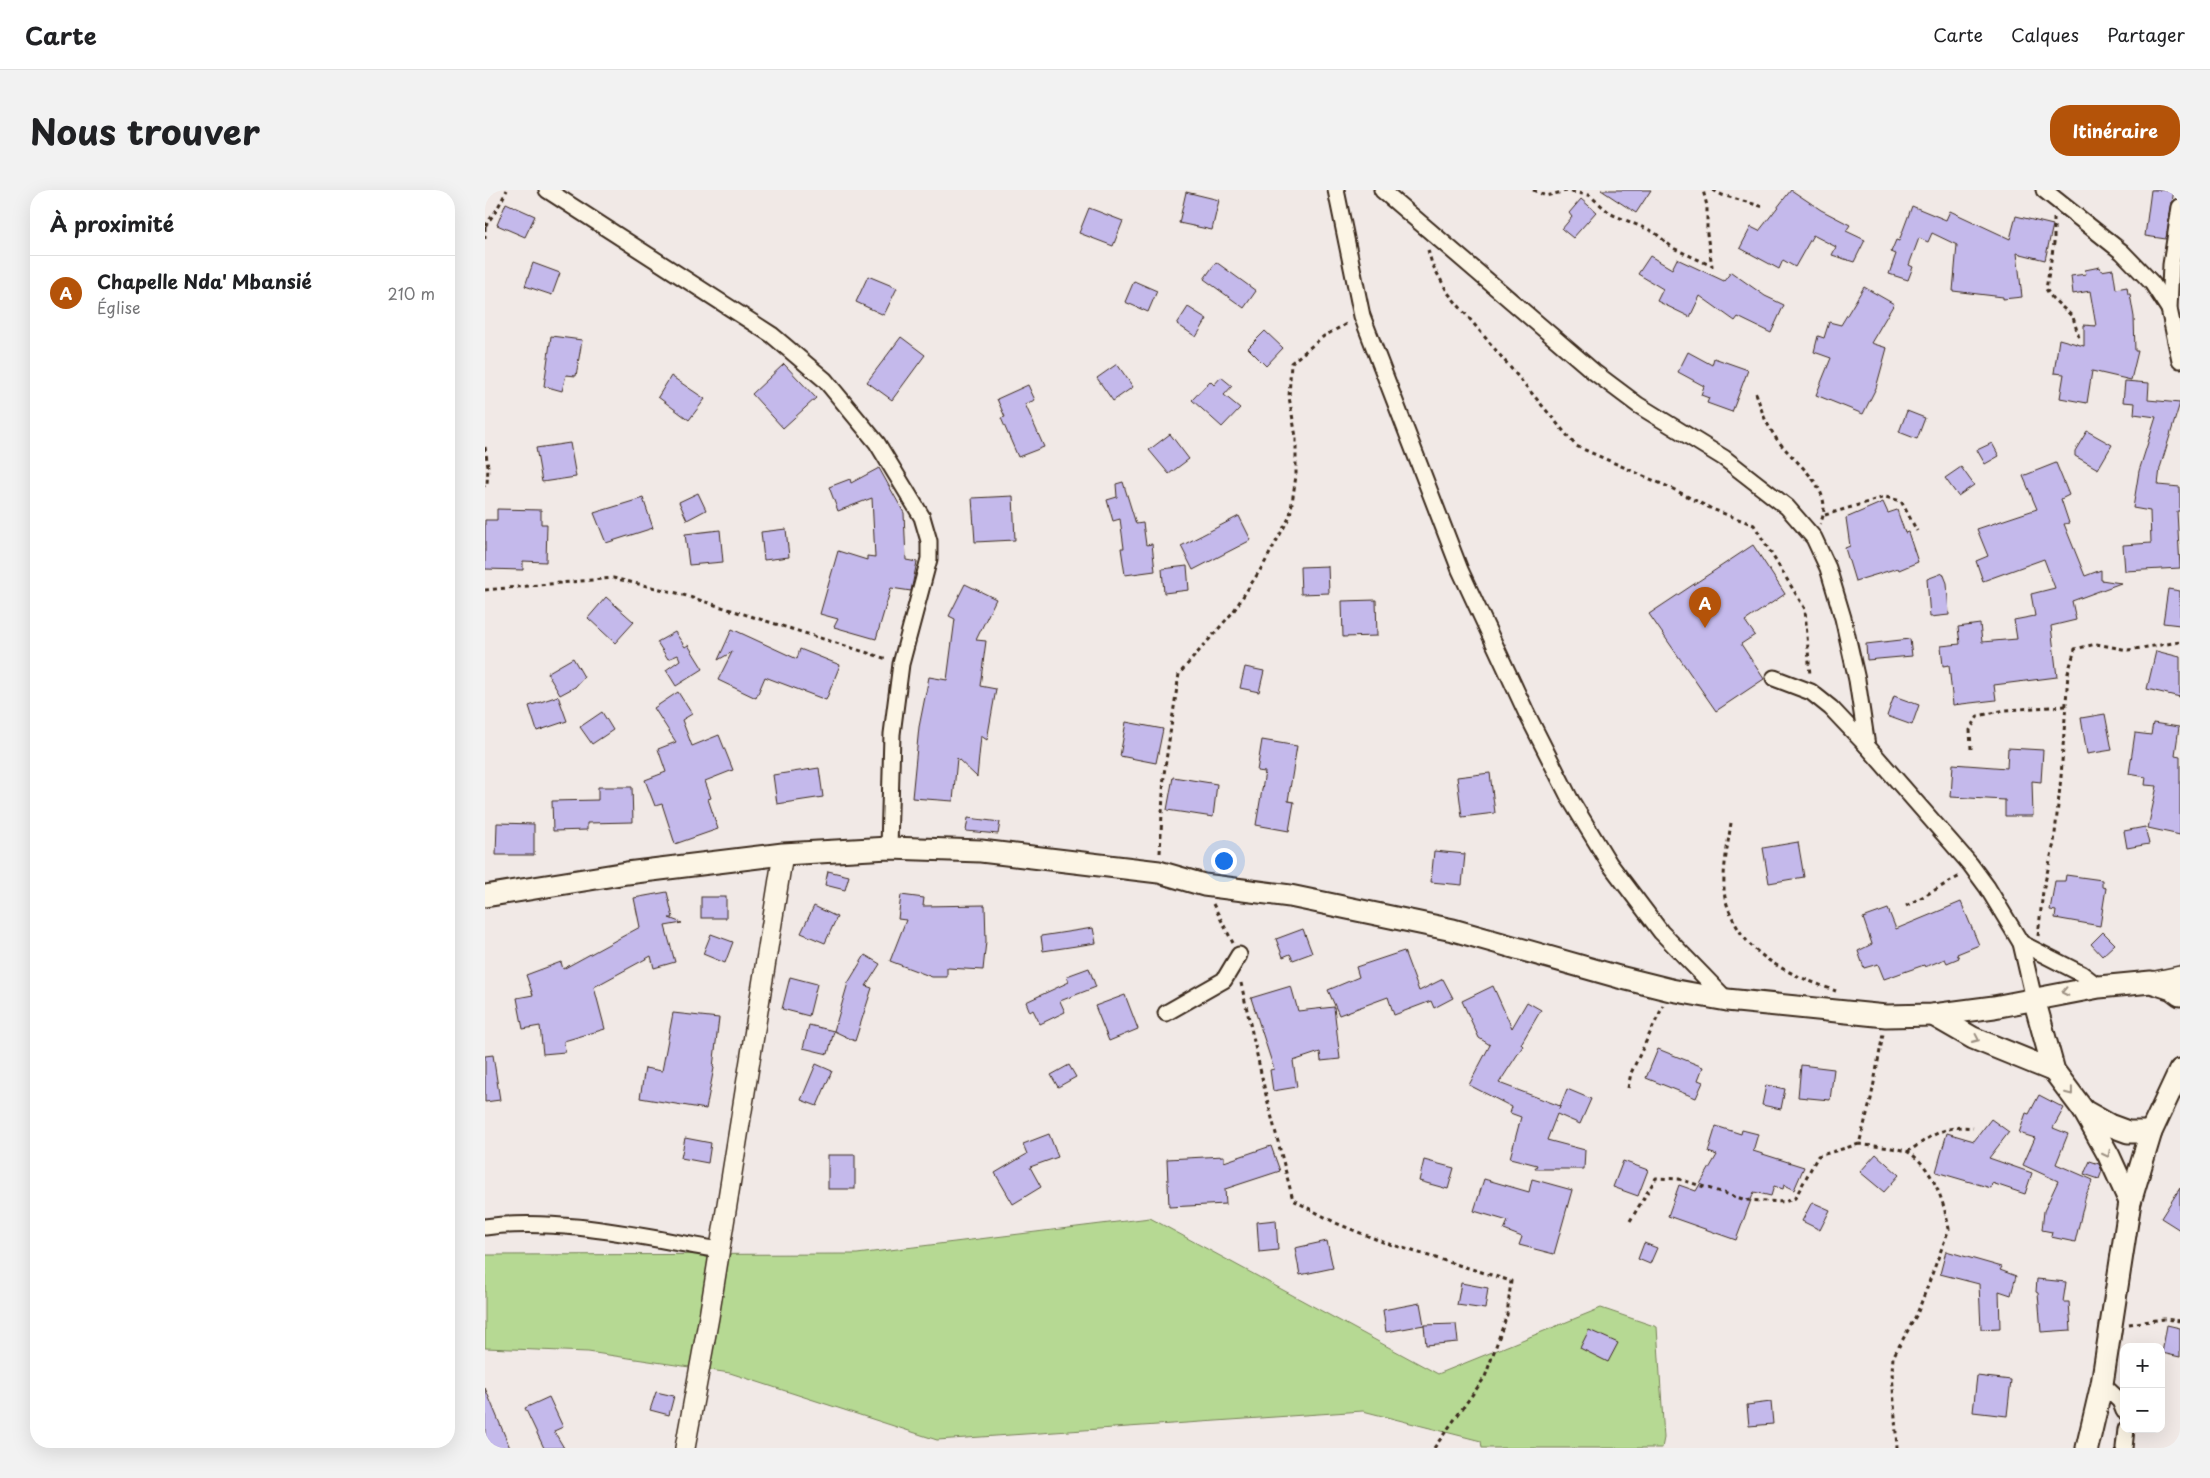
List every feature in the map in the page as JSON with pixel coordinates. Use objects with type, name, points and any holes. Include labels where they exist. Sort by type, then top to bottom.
[{"type":"main road","points":[[485,896],[627,873],[783,854],[889,848],[981,851],[1159,872],[1204,885],[1289,896],[1453,930],[1671,990],[1727,1000],[1885,1016],[1933,1015],[2034,999],[2099,986],[2151,982],[2172,989],[2180,995]]},
{"type":"main road","points":[[2034,999],[2054,1071],[2084,1111],[2109,1156],[2130,1202]]},
{"type":"main road","points":[[1933,1015],[1973,1038],[2054,1071]]},
{"type":"main road","points":[[2087,1448],[2102,1384],[2130,1202],[2151,1132],[2180,1070]]},
{"type":"main road","points":[[2084,1111],[2109,1125],[2128,1132],[2151,1132]]},
{"type":"street","points":[[547,190],[772,335],[825,380],[877,442],[922,517],[929,541],[929,559],[901,664],[892,734],[889,848]]},
{"type":"street","points":[[1336,190],[1362,316],[1460,570],[1526,712],[1570,799],[1609,863],[1661,932],[1727,1000]]},
{"type":"street","points":[[1381,190],[1594,372],[1638,405],[1724,458],[1787,507],[1814,538],[1828,568],[1843,618],[1857,680],[1867,746]]},
{"type":"street","points":[[2045,190],[2122,252],[2152,283],[2169,309]]},
{"type":"street","points":[[2180,207],[2171,265],[2169,309],[2180,360]]},
{"type":"street","points":[[1774,678],[1811,692],[1831,708],[1867,746],[1970,864],[1987,887],[2021,943],[2034,999]]},
{"type":"street","points":[[685,1448],[720,1250],[783,854]]},
{"type":"street","points":[[2021,943],[2081,974],[2099,986]]},
{"type":"street","points":[[1167,1013],[1224,980],[1239,955]]},
{"type":"street","points":[[2151,982],[2180,976]]},
{"type":"street","points":[[485,1227],[508,1224],[561,1225],[720,1250]]},
{"type":"street","points":[[2102,1384],[2120,1401]]},
{"type":"street","points":[[2124,1448],[2126,1433]]},
{"type":"path","points":[[485,240],[485,226],[496,211],[507,190]]},
{"type":"path","points":[[1533,190],[1546,196],[1566,191],[1589,195],[1611,214],[1654,232],[1673,248],[1712,266],[1707,234],[1707,206],[1703,190]]},
{"type":"path","points":[[1713,190],[1723,195],[1765,207]]},
{"type":"path","points":[[2072,212],[2054,216],[2056,226],[2046,288],[2052,298],[2073,317],[2079,338]]},
{"type":"path","points":[[1418,221],[1433,264],[1447,293],[1575,446],[1711,509],[1754,525],[1805,609],[1811,692]]},
{"type":"path","points":[[1159,872],[1164,774],[1179,674],[1233,612],[1264,564],[1290,516],[1296,476],[1296,437],[1289,397],[1291,363],[1325,336],[1362,316]]},
{"type":"path","points":[[1756,393],[1768,426],[1785,449],[1810,474],[1823,497],[1825,515],[1814,538]]},
{"type":"path","points":[[485,447],[488,467],[487,484],[485,486]]},
{"type":"path","points":[[1825,515],[1885,497],[1901,500],[1917,531]]},
{"type":"path","points":[[485,590],[613,578],[677,592],[901,664]]},
{"type":"path","points":[[2037,950],[2043,891],[2054,843],[2065,740],[2068,673],[2075,649],[2096,644],[2128,650],[2180,642]]},
{"type":"path","points":[[1971,749],[1970,730],[1978,716],[2005,710],[2066,706]]},
{"type":"path","points":[[1731,823],[1723,889],[1729,911],[1741,936],[1761,956],[1789,972],[1838,992]]},
{"type":"path","points":[[1905,906],[1963,874],[1970,864]]},
{"type":"path","points":[[1204,885],[1239,955],[1239,975],[1265,1091],[1293,1200],[1336,1223],[1383,1242],[1511,1281],[1507,1315],[1485,1377],[1434,1448]]},
{"type":"path","points":[[1628,1088],[1631,1073],[1671,990]]},
{"type":"path","points":[[1859,1144],[1880,1054],[1885,1016]]},
{"type":"path","points":[[1907,1152],[1940,1131],[1958,1126],[1973,1128]]},
{"type":"path","points":[[1630,1221],[1656,1178],[1679,1179],[1745,1200],[1785,1202],[1795,1198],[1818,1156],[1859,1144],[1907,1152],[1922,1165],[1932,1178],[1946,1215],[1949,1229],[1921,1306],[1893,1357],[1892,1372],[1897,1448]]},
{"type":"path","points":[[2111,1327],[2164,1319],[2180,1321]]},
{"type":"green space","points":[[1150,1218],[1438,1374],[1601,1308],[1657,1327],[1664,1438],[1662,1448],[1482,1448],[1481,1441],[1363,1411],[937,1440],[730,1373],[588,1352],[485,1348],[485,1255],[857,1254]]},
{"type":"building","points":[[1601,190],[1651,190],[1636,213]]},
{"type":"building","points":[[1791,190],[1821,210],[1850,225],[1846,231],[1865,240],[1854,262],[1832,255],[1836,247],[1813,235],[1795,267],[1783,260],[1779,269],[1740,248],[1751,227],[1759,231]]},
{"type":"building","points":[[2151,190],[2174,190],[2166,239],[2145,236]]},
{"type":"building","points":[[1186,192],[1219,200],[1212,230],[1179,223]]},
{"type":"building","points":[[1581,199],[1596,212],[1573,238],[1562,229],[1572,217],[1569,213]]},
{"type":"building","points":[[506,203],[535,216],[525,237],[497,225]]},
{"type":"building","points":[[1912,206],[1946,220],[1950,211],[2010,239],[2016,216],[2053,225],[2045,260],[2017,253],[2022,297],[2003,299],[2003,297],[1953,291],[1957,245],[1932,233],[1928,242],[1919,238],[1909,265],[1913,267],[1908,280],[1889,274],[1896,254],[1891,252],[1896,240],[1899,241]]},
{"type":"building","points":[[1089,208],[1123,221],[1113,246],[1079,233]]},
{"type":"building","points":[[1650,256],[1672,269],[1677,259],[1724,281],[1731,272],[1765,296],[1784,305],[1771,333],[1738,317],[1735,321],[1700,296],[1690,317],[1657,301],[1663,289],[1638,274]]},
{"type":"building","points":[[1216,262],[1256,291],[1244,308],[1204,279]]},
{"type":"building","points":[[533,263],[560,273],[552,295],[525,286]]},
{"type":"building","points":[[2100,267],[2101,271],[2113,269],[2116,289],[2127,287],[2128,294],[2130,294],[2134,317],[2135,351],[2138,351],[2131,380],[2092,371],[2087,403],[2060,398],[2064,374],[2054,373],[2059,339],[2084,346],[2084,325],[2096,326],[2090,291],[2073,294],[2071,276],[2086,274],[2085,270]]},
{"type":"building","points":[[868,276],[897,288],[884,315],[856,302]]},
{"type":"building","points":[[1134,281],[1157,291],[1148,312],[1125,302]]},
{"type":"building","points":[[1864,287],[1894,304],[1871,343],[1887,348],[1876,388],[1863,414],[1816,395],[1831,358],[1814,352],[1818,336],[1824,338],[1829,322],[1841,325]]},
{"type":"building","points":[[1188,307],[1207,319],[1196,337],[1177,324]]},
{"type":"building","points":[[1265,331],[1283,348],[1266,366],[1248,348]]},
{"type":"building","points":[[551,336],[582,340],[576,376],[566,375],[562,391],[544,386]]},
{"type":"building","points":[[901,337],[925,355],[892,400],[867,382]]},
{"type":"building","points":[[1688,352],[1712,365],[1714,358],[1748,370],[1732,412],[1707,403],[1709,398],[1701,395],[1704,386],[1678,372]]},
{"type":"building","points":[[784,364],[816,398],[783,428],[752,394]]},
{"type":"building","points":[[1117,364],[1133,387],[1113,401],[1097,378]]},
{"type":"building","points":[[671,376],[705,399],[689,420],[658,397]]},
{"type":"building","points":[[1221,377],[1232,386],[1224,395],[1240,408],[1222,427],[1192,400],[1210,381],[1214,385]]},
{"type":"building","points":[[2125,381],[2149,383],[2148,400],[2180,403],[2160,468],[2158,485],[2180,487],[2180,511],[2177,511],[2180,568],[2125,571],[2123,545],[2151,543],[2150,511],[2133,508],[2139,471],[2156,417],[2134,414],[2135,403],[2123,402]]},
{"type":"building","points":[[1028,385],[1035,400],[1025,404],[1044,447],[1018,457],[1001,418],[1005,417],[997,399]]},
{"type":"building","points":[[1907,411],[1925,418],[1917,439],[1899,432]]},
{"type":"building","points":[[2087,431],[2112,445],[2098,469],[2075,456],[2075,451]]},
{"type":"building","points":[[1170,434],[1189,459],[1169,474],[1149,450]]},
{"type":"building","points":[[570,443],[576,477],[542,482],[536,448]]},
{"type":"building","points":[[1992,443],[1999,456],[1985,464],[1977,450]]},
{"type":"building","points":[[2056,463],[2069,495],[2061,499],[2069,523],[2064,524],[2085,576],[2101,570],[2101,580],[2121,583],[2072,601],[2076,620],[2051,626],[2057,677],[1994,685],[1996,700],[1953,705],[1949,665],[1943,666],[1941,646],[1960,644],[1958,627],[1980,624],[1982,642],[2017,639],[2014,620],[2035,616],[2031,594],[2055,588],[2044,559],[1983,581],[1976,561],[1988,556],[1977,529],[2037,509],[2023,476]]},
{"type":"building","points":[[1961,467],[1974,485],[1958,496],[1945,478]]},
{"type":"building","points":[[879,468],[904,513],[906,560],[917,562],[911,591],[891,588],[876,639],[834,627],[838,619],[820,614],[838,551],[867,560],[867,556],[875,557],[872,498],[838,511],[829,487],[850,479],[851,483]]},
{"type":"building","points":[[1123,482],[1136,524],[1143,523],[1146,545],[1152,544],[1155,571],[1125,575],[1121,548],[1124,548],[1120,519],[1113,521],[1107,500],[1117,497],[1116,484]]},
{"type":"building","points":[[698,493],[706,510],[687,520],[679,502]]},
{"type":"building","points":[[1013,496],[1015,540],[975,542],[972,498]]},
{"type":"building","points":[[643,498],[653,528],[606,543],[594,513]]},
{"type":"building","points":[[1883,502],[1888,513],[1897,510],[1905,533],[1908,532],[1918,562],[1899,570],[1898,568],[1855,581],[1845,548],[1850,546],[1846,518]]},
{"type":"building","points":[[497,509],[541,510],[541,524],[547,524],[546,562],[523,561],[523,570],[485,569],[485,520],[497,520]]},
{"type":"building","points":[[1239,516],[1251,540],[1193,570],[1181,546]]},
{"type":"building","points":[[786,529],[789,557],[764,560],[761,532]]},
{"type":"building","points":[[720,530],[723,562],[689,565],[685,534]]},
{"type":"building","points":[[1753,545],[1785,594],[1745,621],[1755,635],[1741,644],[1764,679],[1716,711],[1649,614]]},
{"type":"building","points":[[1187,566],[1189,590],[1164,593],[1162,569]]},
{"type":"building","points":[[1328,566],[1329,593],[1301,594],[1300,567]]},
{"type":"building","points":[[1943,573],[1947,583],[1949,615],[1930,617],[1927,579]]},
{"type":"building","points":[[965,584],[996,599],[976,640],[986,641],[980,686],[996,689],[987,740],[981,736],[977,777],[957,758],[953,801],[912,798],[919,727],[929,677],[947,680],[955,619],[949,616]]},
{"type":"building","points":[[2168,589],[2180,591],[2180,625],[2163,623]]},
{"type":"building","points":[[606,597],[634,622],[615,643],[588,618]]},
{"type":"building","points":[[1376,600],[1377,636],[1343,637],[1342,601]]},
{"type":"building","points":[[732,629],[797,659],[800,649],[840,665],[826,700],[765,677],[756,698],[718,680],[732,652],[718,660]]},
{"type":"building","points":[[675,632],[685,647],[688,645],[703,669],[676,686],[666,670],[680,660],[678,655],[668,659],[657,642]]},
{"type":"building","points":[[1910,639],[1912,656],[1867,660],[1866,644]]},
{"type":"building","points":[[2156,651],[2180,657],[2180,697],[2147,689]]},
{"type":"building","points":[[573,658],[584,677],[575,687],[560,695],[547,673]]},
{"type":"building","points":[[1245,667],[1264,671],[1259,692],[1240,688]]},
{"type":"building","points":[[678,692],[692,714],[682,720],[692,746],[719,735],[733,770],[705,781],[711,798],[708,799],[718,829],[675,844],[662,804],[655,806],[645,780],[666,772],[658,749],[676,742],[654,708]]},
{"type":"building","points":[[558,696],[567,721],[537,731],[529,706]]},
{"type":"building","points":[[1894,696],[1919,705],[1912,725],[1887,716]]},
{"type":"building","points":[[602,712],[613,730],[592,744],[580,727]]},
{"type":"building","points":[[2105,714],[2112,750],[2087,754],[2081,718]]},
{"type":"building","points":[[1126,722],[1163,729],[1156,763],[1120,756]]},
{"type":"building","points":[[2153,723],[2179,727],[2175,755],[2180,756],[2180,835],[2148,828],[2157,786],[2145,785],[2146,777],[2129,774],[2135,733],[2151,735]]},
{"type":"building","points":[[1262,740],[1297,746],[1288,801],[1294,802],[1289,831],[1256,825],[1265,772],[1257,771]]},
{"type":"building","points":[[2008,748],[2043,750],[2041,782],[2032,781],[2033,816],[2005,816],[2005,800],[1951,797],[1953,764],[2007,768]]},
{"type":"building","points":[[819,768],[823,797],[777,804],[773,775]]},
{"type":"building","points":[[1490,773],[1495,813],[1462,817],[1457,777]]},
{"type":"building","points":[[1173,777],[1217,784],[1213,817],[1167,810]]},
{"type":"building","points":[[598,787],[632,787],[633,822],[587,823],[587,830],[553,831],[552,801],[598,800]]},
{"type":"building","points":[[968,818],[1000,822],[998,834],[966,831]]},
{"type":"building","points":[[497,823],[534,824],[534,855],[496,855]]},
{"type":"building","points":[[2145,827],[2149,844],[2127,848],[2124,831]]},
{"type":"building","points":[[1798,842],[1804,877],[1769,883],[1763,848]]},
{"type":"building","points":[[1434,851],[1465,854],[1462,885],[1431,882]]},
{"type":"building","points":[[828,871],[849,876],[845,890],[825,885]]},
{"type":"building","points":[[2066,875],[2102,880],[2102,887],[2106,888],[2100,926],[2055,918],[2056,911],[2050,910],[2055,881],[2065,881]]},
{"type":"building","points":[[667,892],[673,918],[669,918],[682,923],[665,926],[675,962],[654,968],[651,956],[594,987],[605,1029],[564,1041],[565,1052],[543,1054],[540,1026],[523,1029],[517,998],[533,995],[526,975],[561,962],[563,969],[640,927],[634,898]]},
{"type":"building","points":[[901,895],[924,898],[923,906],[985,905],[986,941],[983,970],[947,968],[947,977],[932,977],[890,961],[906,920],[898,919]]},
{"type":"building","points":[[701,897],[726,897],[726,918],[701,918]]},
{"type":"building","points":[[1961,902],[1979,945],[1957,954],[1959,958],[1947,963],[1945,959],[1884,979],[1878,964],[1864,968],[1858,951],[1872,944],[1863,918],[1888,909],[1896,929]]},
{"type":"building","points":[[814,906],[837,917],[825,943],[801,933]]},
{"type":"building","points":[[1093,928],[1096,943],[1043,951],[1041,936]]},
{"type":"building","points":[[1303,929],[1312,953],[1293,960],[1290,954],[1283,957],[1276,939]]},
{"type":"building","points":[[2103,932],[2115,944],[2102,956],[2091,944]]},
{"type":"building","points":[[711,934],[733,942],[725,963],[703,954]]},
{"type":"building","points":[[1404,951],[1419,991],[1443,979],[1453,998],[1434,1008],[1431,1001],[1394,1015],[1388,997],[1339,1015],[1328,990],[1359,977],[1356,967]]},
{"type":"building","points":[[865,955],[880,964],[866,986],[872,988],[855,1041],[834,1031],[848,983]]},
{"type":"building","points":[[1089,968],[1096,987],[1060,1001],[1065,1012],[1040,1024],[1033,1010],[1030,1012],[1026,1002],[1069,982],[1067,976]]},
{"type":"building","points":[[790,977],[817,984],[809,1016],[782,1009]]},
{"type":"building","points":[[1291,986],[1298,1011],[1334,1007],[1340,1059],[1321,1061],[1320,1052],[1293,1061],[1297,1087],[1273,1091],[1270,1070],[1274,1069],[1251,998]]},
{"type":"building","points":[[1493,986],[1512,1028],[1527,1002],[1541,1010],[1521,1044],[1523,1046],[1499,1083],[1560,1106],[1559,1109],[1567,1089],[1591,1099],[1580,1124],[1557,1114],[1547,1140],[1585,1150],[1584,1169],[1535,1169],[1537,1165],[1510,1158],[1521,1117],[1510,1113],[1512,1107],[1469,1085],[1490,1045],[1479,1038],[1462,1001]]},
{"type":"building","points":[[1125,995],[1138,1029],[1109,1041],[1095,1006]]},
{"type":"building","points":[[673,1013],[719,1018],[714,1068],[706,1109],[640,1098],[645,1068],[662,1071]]},
{"type":"building","points":[[809,1025],[834,1031],[828,1054],[803,1048]]},
{"type":"building","points":[[1658,1049],[1703,1067],[1698,1080],[1703,1082],[1696,1098],[1646,1078]]},
{"type":"building","points":[[493,1055],[500,1100],[485,1102],[485,1056]]},
{"type":"building","points":[[816,1064],[832,1071],[817,1106],[801,1100]]},
{"type":"building","points":[[1069,1065],[1076,1077],[1058,1087],[1051,1075]]},
{"type":"building","points":[[1801,1065],[1834,1069],[1830,1100],[1798,1097]]},
{"type":"building","points":[[1766,1085],[1785,1089],[1781,1109],[1762,1105]]},
{"type":"building","points":[[2039,1095],[2064,1108],[2053,1128],[2068,1134],[2056,1164],[2093,1180],[2086,1195],[2075,1242],[2051,1237],[2052,1232],[2042,1230],[2044,1211],[2058,1181],[2023,1165],[2035,1138],[2019,1133],[2026,1113],[2029,1114]]},
{"type":"building","points":[[1991,1119],[2009,1132],[1989,1158],[2032,1173],[2025,1194],[1992,1183],[1991,1188],[1936,1172],[1947,1133],[1974,1141]]},
{"type":"building","points":[[1716,1126],[1741,1134],[1742,1130],[1758,1134],[1753,1151],[1804,1167],[1794,1190],[1784,1185],[1783,1189],[1774,1186],[1771,1196],[1754,1192],[1736,1240],[1668,1216],[1679,1185],[1696,1191],[1717,1155],[1708,1152]]},
{"type":"building","points":[[1049,1134],[1058,1157],[1030,1167],[1041,1187],[1013,1204],[995,1173],[1027,1154],[1023,1144]]},
{"type":"building","points":[[685,1138],[711,1143],[708,1163],[681,1158]]},
{"type":"building","points":[[1271,1146],[1280,1171],[1225,1189],[1226,1204],[1169,1207],[1167,1159],[1224,1156],[1224,1162]]},
{"type":"building","points":[[1876,1154],[1899,1175],[1884,1192],[1860,1172]]},
{"type":"building","points":[[828,1155],[855,1155],[855,1189],[828,1189]]},
{"type":"building","points":[[1424,1160],[1454,1168],[1448,1189],[1419,1181]]},
{"type":"building","points":[[1623,1161],[1648,1170],[1638,1196],[1613,1187]]},
{"type":"building","points":[[2090,1161],[2099,1164],[2102,1171],[2099,1179],[2084,1174]]},
{"type":"building","points":[[1484,1179],[1529,1192],[1532,1179],[1572,1190],[1554,1254],[1519,1245],[1522,1237],[1504,1230],[1508,1221],[1474,1211]]},
{"type":"building","points":[[2180,1188],[2180,1230],[2161,1218]]},
{"type":"building","points":[[1812,1202],[1830,1210],[1820,1230],[1802,1221]]},
{"type":"building","points":[[1276,1220],[1278,1250],[1259,1252],[1257,1222]]},
{"type":"building","points":[[1327,1241],[1333,1268],[1300,1275],[1295,1248]]},
{"type":"building","points":[[1644,1243],[1657,1248],[1650,1264],[1638,1259]]},
{"type":"building","points":[[1946,1251],[2002,1267],[2000,1270],[2016,1276],[2011,1295],[1999,1291],[2000,1328],[1981,1329],[1979,1284],[1940,1274]]},
{"type":"building","points":[[2037,1279],[2066,1282],[2063,1302],[2069,1302],[2071,1330],[2041,1332],[2038,1293],[2036,1292]]},
{"type":"building","points":[[1461,1283],[1488,1288],[1485,1309],[1457,1305]]},
{"type":"building","points":[[1420,1303],[1424,1325],[1386,1332],[1383,1310]]},
{"type":"building","points":[[1456,1324],[1458,1342],[1426,1345],[1424,1325]]},
{"type":"building","points":[[2167,1325],[2180,1328],[2180,1357],[2165,1354],[2164,1343]]},
{"type":"building","points":[[1589,1330],[1618,1343],[1608,1362],[1580,1348]]},
{"type":"building","points":[[1977,1376],[2011,1380],[2007,1416],[1973,1412]]},
{"type":"building","points":[[485,1388],[510,1448],[485,1448]]},
{"type":"building","points":[[656,1392],[674,1396],[669,1415],[650,1410]]},
{"type":"building","points":[[549,1397],[563,1427],[554,1431],[564,1448],[544,1448],[525,1408]]},
{"type":"building","points":[[1771,1402],[1773,1424],[1749,1426],[1747,1405]]},
{"type":"place","name":"Chapelle Nda' Mbansié","points":[[1705,628]]}]
